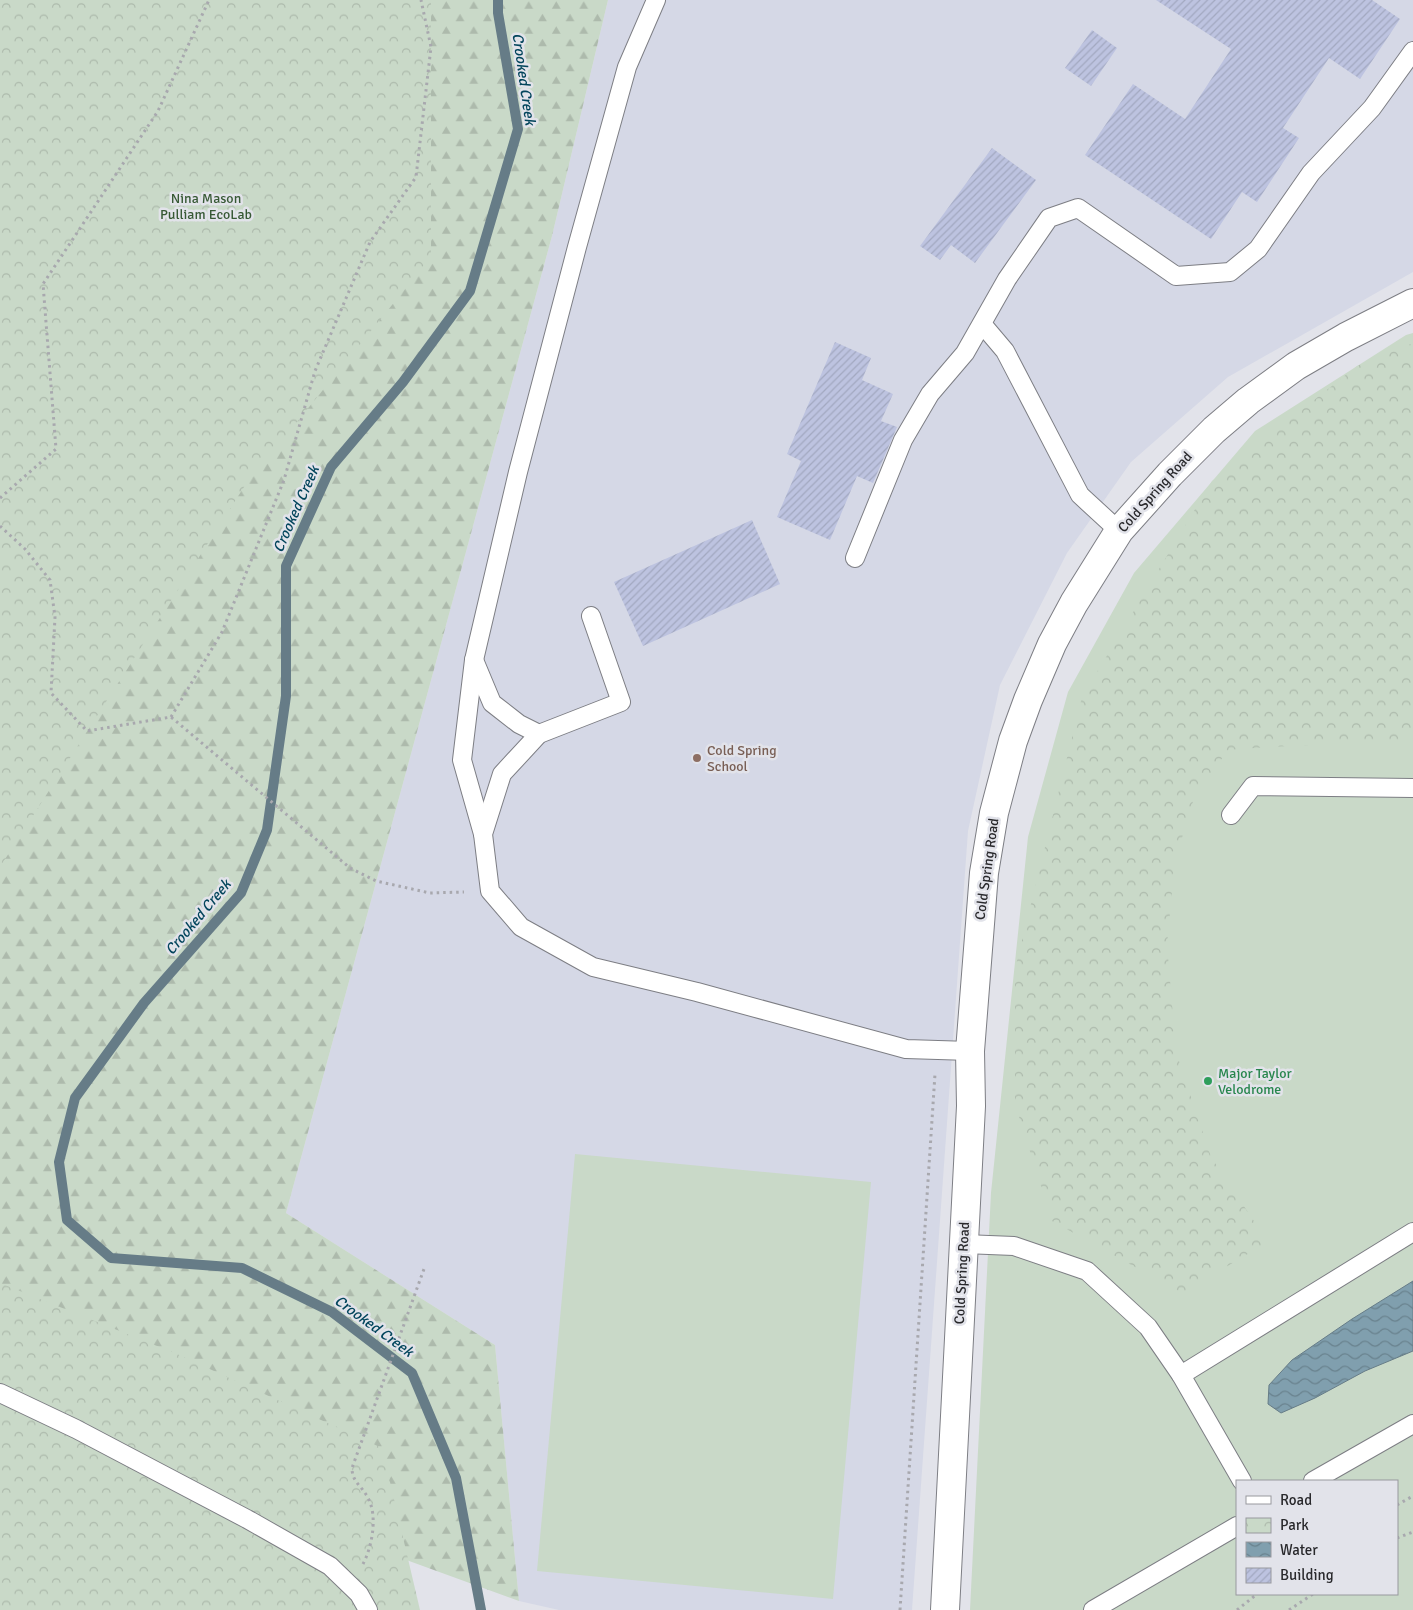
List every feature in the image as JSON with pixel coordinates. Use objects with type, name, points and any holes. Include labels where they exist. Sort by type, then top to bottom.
[{"type":"street","name":"Cold Spring Road","points":[[945,1610],[971,1106],[970,1050],[984,873],[994,813],[1011,750],[1028,700],[1052,644],[1119,531],[1202,441],[1248,401],[1296,366],[1413,303]]},
{"type":"lane","points":[[656,0],[627,67],[577,247],[518,472],[474,660],[462,760],[483,834],[490,891],[522,927],[593,967],[697,992],[906,1049],[970,1050]]},
{"type":"lane","points":[[855,558],[903,440],[930,394],[965,353],[1007,279],[1049,218],[1078,208],[1176,276],[1230,272],[1258,249],[1311,173],[1372,108],[1413,51]]},
{"type":"lane","points":[[982,325],[1005,351],[1080,495],[1119,531]]},
{"type":"lane","points":[[483,834],[502,774],[539,734],[621,702],[591,616]]},
{"type":"lane","points":[[474,660],[492,703],[519,724],[539,734]]},
{"type":"lane","points":[[1231,814],[1253,786],[1413,788]]},
{"type":"lane","points":[[1181,1375],[1413,1232]]},
{"type":"lane","points":[[964,1244],[1014,1246],[1087,1272],[1148,1327],[1181,1375],[1241,1480]]},
{"type":"lane","points":[[0,1393],[76,1429],[247,1519],[330,1566],[359,1594],[368,1610]]},
{"type":"lane","points":[[1315,1480],[1413,1424]]},
{"type":"lane","points":[[1093,1610],[1236,1527]]},
{"type":"path","points":[[0,498],[56,449],[43,284],[158,111],[208,0]]},
{"type":"path","points":[[172,718],[222,632],[284,480],[315,371],[370,242],[416,177],[431,47],[420,0]]},
{"type":"path","points":[[0,526],[25,548],[50,580],[55,617],[51,693],[88,731],[172,718],[350,868],[376,881],[430,893],[490,891]]},
{"type":"path","points":[[900,1610],[935,1084]]},
{"type":"path","points":[[352,1587],[369,1553],[372,1537],[372,1511],[369,1499],[352,1476],[352,1468],[424,1269]]},
{"type":"path","points":[[1398,1504],[1413,1496]]},
{"type":"path","points":[[1398,1538],[1413,1532]]},
{"type":"path","points":[[1237,1610],[1256,1595]]},
{"type":"path","points":[[1289,1610],[1312,1595]]},
{"type":"shaded area","name":"Cold Spring School","points":[[608,0],[1413,0],[1413,272],[1228,377],[1131,462],[1067,553],[1000,685],[968,831],[912,1610],[559,1610],[519,1601],[495,1345],[286,1213],[552,236]]},
{"type":"green space","points":[[0,0],[608,0],[552,236],[286,1213],[495,1345],[519,1601],[0,1412]]},
{"type":"green space","name":"Nina Mason Pulliam EcoLab","points":[[0,0],[431,0],[431,257],[244,487],[0,867]]},
{"type":"green space","name":"Major Taylor Velodrome","points":[[1413,333],[1413,1610],[970,1610],[991,1193],[1028,837],[1068,692],[1134,573],[1255,431],[1406,335]]},
{"type":"green space","points":[[1413,343],[1413,740],[1228,750],[1194,798],[1175,861],[1167,944],[1176,1052],[1211,1157],[1268,1242],[1182,1293],[1052,1221],[1015,1104],[1015,969],[1082,697],[1212,481],[1357,366]]},
{"type":"green space","points":[[575,1154],[871,1182],[833,1599],[537,1571]]},
{"type":"green space","points":[[0,1283],[177,1354],[382,1448],[420,1610],[0,1610]]},
{"type":"water","points":[[1413,1281],[1413,1351],[1365,1371],[1315,1398],[1281,1413],[1268,1404],[1269,1385],[1292,1360],[1352,1319]]},
{"type":"building","points":[[1156,0],[1372,0],[1400,19],[1360,79],[1329,58],[1283,128],[1299,138],[1257,202],[1242,192],[1211,239],[1085,155],[1133,84],[1185,119],[1231,49]]},
{"type":"building","points":[[1092,30],[1117,48],[1091,86],[1065,68]]},
{"type":"building","points":[[992,148],[1036,180],[975,263],[951,245],[940,260],[920,246]]},
{"type":"building","points":[[835,342],[871,358],[862,380],[893,394],[881,421],[897,427],[873,483],[857,476],[830,540],[777,517],[801,461],[787,454]]},
{"type":"building","points":[[752,520],[780,584],[643,646],[614,582]]},
{"type":"waterway","name":"Crooked Creek","points":[[481,1610],[456,1478],[412,1373],[332,1312],[242,1268],[111,1258],[67,1220],[59,1162],[75,1098],[144,1003],[241,893],[267,830],[286,696],[286,566],[331,467],[403,382],[470,291],[518,129],[498,13],[498,0]]},
{"type":"place","name":"Cold Spring School","points":[[697,758]]},
{"type":"place","name":"Major Taylor Velodrome","points":[[1208,1081]]}]
